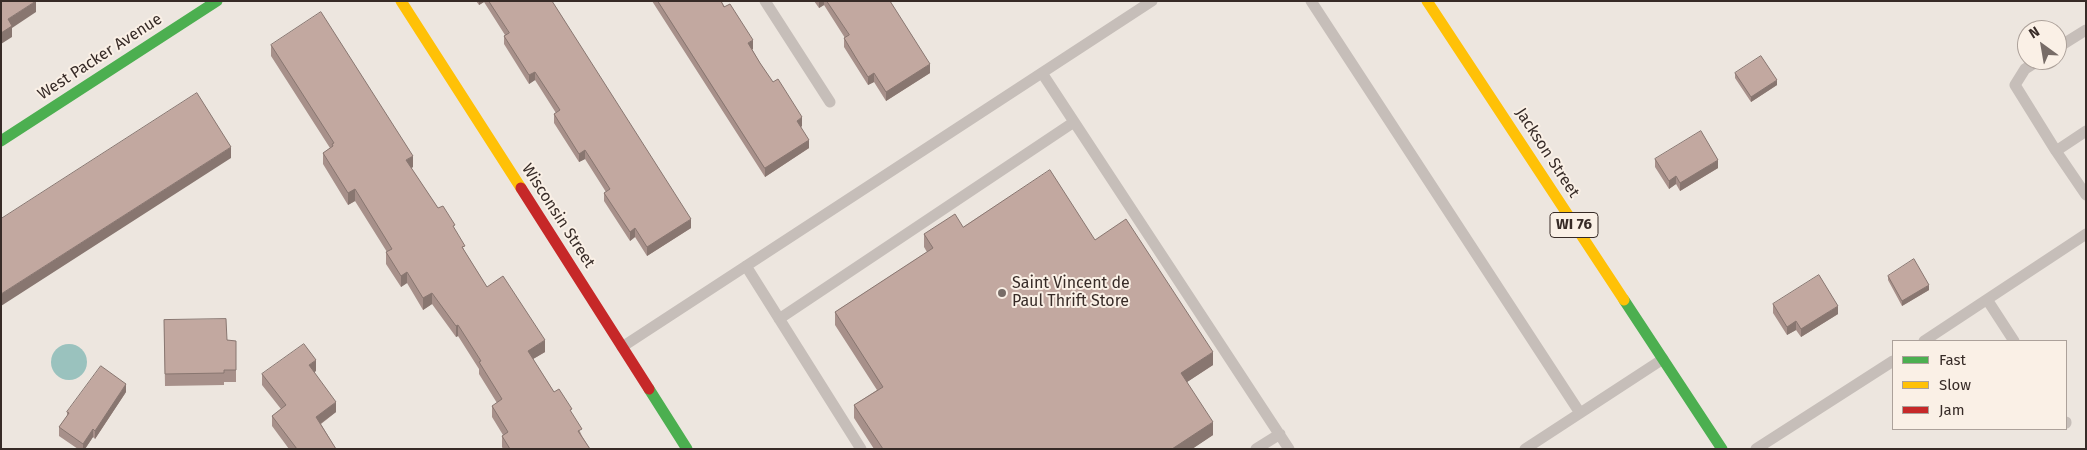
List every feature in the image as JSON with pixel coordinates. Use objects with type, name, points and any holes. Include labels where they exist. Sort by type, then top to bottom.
[{"type":"street","name":"West Packer Avenue","points":[[2,140],[217,1]]},
{"type":"street","name":"Wisconsin Street","points":[[401,1],[687,449]]},
{"type":"street","name":"Jackson Street","points":[[1427,1],[1722,449]]},
{"type":"lane","points":[[765,1],[830,102]]},
{"type":"lane","points":[[622,347],[1152,1]]},
{"type":"lane","points":[[1311,1],[1580,413]]},
{"type":"lane","points":[[2067,42],[2086,30]]},
{"type":"lane","points":[[2024,70],[2015,85],[2086,195]]},
{"type":"lane","points":[[1042,73],[1289,449]]},
{"type":"lane","points":[[779,318],[1074,122]]},
{"type":"lane","points":[[2056,151],[2086,131]]},
{"type":"lane","points":[[1926,340],[1988,301],[2086,234]]},
{"type":"lane","points":[[746,266],[861,449]]},
{"type":"lane","points":[[1988,301],[2013,340]]},
{"type":"lane","points":[[1532,447],[1663,359]]},
{"type":"lane","points":[[1756,449],[1892,362]]},
{"type":"lane","points":[[1256,449],[1280,434]]},
{"type":"water","points":[[69,344],[82,349],[87,362],[82,375],[69,380],[56,375],[51,362],[56,349]]},
{"type":"building","points":[[1,1],[36,1],[8,19],[12,26],[1,33]]},
{"type":"building","points":[[489,1],[552,1],[691,219],[647,247],[635,228],[630,232],[604,193],[610,189],[585,150],[579,154],[554,114],[560,110],[535,72],[529,75],[504,36],[509,33]]},
{"type":"building","points":[[658,1],[721,1],[724,7],[730,4],[753,40],[748,43],[760,63],[773,82],[778,79],[802,117],[797,121],[809,140],[765,168]]},
{"type":"building","points":[[827,1],[890,1],[930,64],[886,92],[874,73],[868,77],[844,38],[849,35]]},
{"type":"building","points":[[321,12],[413,156],[406,160],[438,208],[443,206],[455,225],[453,226],[465,246],[462,247],[487,287],[503,276],[545,340],[528,351],[554,392],[559,389],[572,409],[570,410],[582,429],[578,431],[590,449],[510,449],[502,436],[508,432],[492,406],[502,399],[479,362],[481,361],[458,325],[456,326],[432,293],[423,298],[407,272],[401,276],[386,252],[392,249],[355,189],[348,193],[323,153],[333,146],[332,144],[334,143],[271,45]]},
{"type":"building","points":[[1761,56],[1777,80],[1751,97],[1735,73]]},
{"type":"building","points":[[197,93],[231,147],[1,294],[1,219]]},
{"type":"building","points":[[1701,131],[1718,160],[1680,183],[1676,176],[1669,181],[1655,159]]},
{"type":"building","name":"Saint Vincent de Paul Thrift Store","points":[[1050,170],[1095,240],[1126,219],[1213,352],[1181,373],[1213,422],[1172,449],[883,449],[854,405],[883,387],[835,312],[933,248],[924,234],[955,214],[963,227]]},
{"type":"building","points":[[1914,259],[1929,285],[1902,301],[1888,276]]},
{"type":"building","points":[[1819,275],[1838,306],[1801,329],[1796,321],[1787,327],[1773,304]]},
{"type":"building","points":[[226,319],[227,340],[236,341],[236,370],[224,370],[224,373],[165,374],[164,320]]},
{"type":"building","points":[[304,344],[316,360],[309,365],[336,402],[316,417],[336,449],[297,449],[272,416],[286,405],[262,374]]},
{"type":"building","points":[[101,366],[126,384],[95,431],[93,429],[83,444],[59,427],[69,413],[67,412]]},
{"type":"traffic: fast","points":[[1,141],[217,1]]},
{"type":"traffic: fast","points":[[1624,300],[1722,449]]},
{"type":"traffic: fast","points":[[649,389],[687,449]]},
{"type":"traffic: slow","points":[[401,1],[521,188]]},
{"type":"traffic: slow","points":[[1427,1],[1624,300]]},
{"type":"traffic: jam","points":[[521,188],[649,389]]},
{"type":"place","name":"Saint Vincent de Paul Thrift Store","points":[[1002,293]]}]
